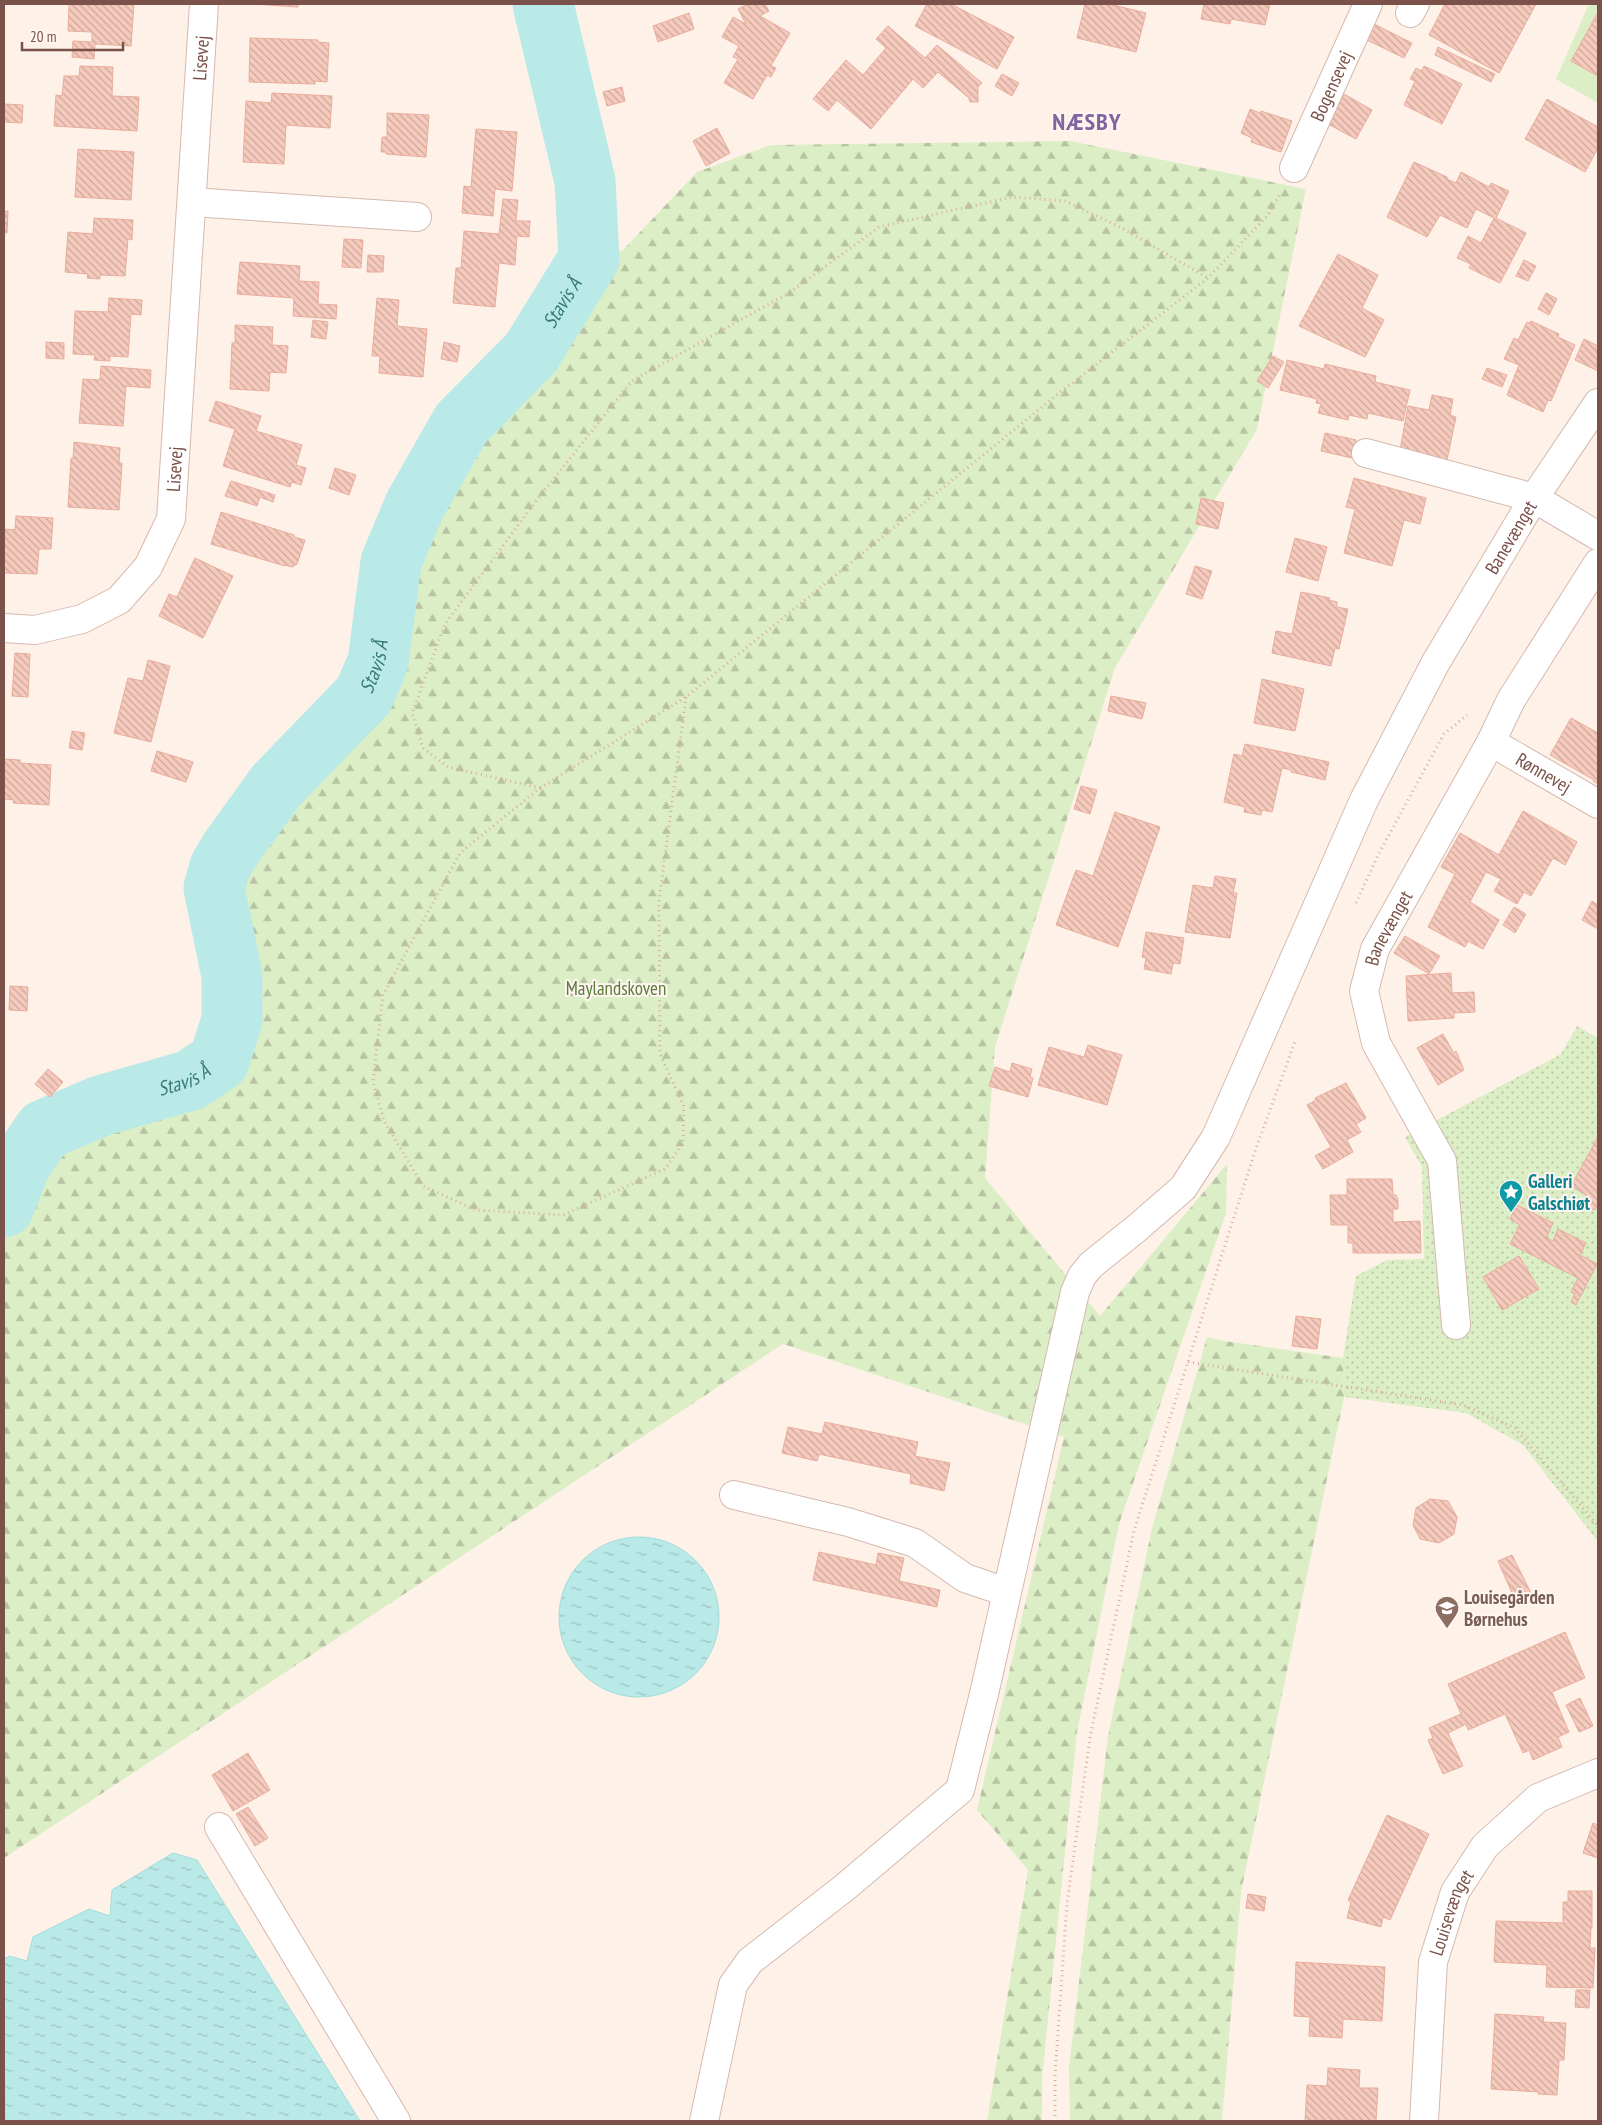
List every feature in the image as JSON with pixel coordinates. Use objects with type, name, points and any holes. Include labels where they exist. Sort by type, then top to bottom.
[{"type":"street","name":"Lisevej","points":[[4,628],[35,630],[82,619],[119,600],[148,567],[171,519],[204,4]]},
{"type":"street","name":"Bogensevej","points":[[1294,168],[1368,4]]},
{"type":"street","points":[[192,202],[417,217]]},
{"type":"street","name":"Banevænget","points":[[704,2121],[733,1985],[740,1974],[762,1950],[844,1888],[960,1790],[984,1694],[1075,1292],[1082,1276],[1091,1265],[1183,1188],[1216,1137],[1364,800],[1436,662],[1534,498],[1598,403]]},
{"type":"street","points":[[1366,453],[1534,498],[1598,536]]},
{"type":"street","name":"Banevænget","points":[[1456,1325],[1442,1161],[1376,1043],[1364,991],[1375,949],[1491,742],[1511,700],[1598,563]]},
{"type":"street","name":"Rønnevej","points":[[1491,742],[1598,804]]},
{"type":"street","points":[[734,1495],[848,1522],[914,1543],[964,1578],[1006,1592]]},
{"type":"street","name":"Louisevænget","points":[[1424,2121],[1433,1962],[1454,1892],[1485,1846],[1538,1798],[1598,1773]]},
{"type":"street","points":[[219,1827],[396,2121]]},
{"type":"path","points":[[686,697],[659,901],[660,1054],[684,1107],[683,1143],[665,1169],[563,1215],[476,1210],[423,1186],[384,1121],[373,1082],[383,995],[460,854],[540,788],[686,697],[1050,400],[1208,278],[1268,215],[1294,168]]},
{"type":"path","points":[[540,788],[448,768],[422,748],[412,713],[445,624],[536,502],[632,381],[792,291],[879,227],[1012,197],[1065,201],[1120,228],[1208,278]]},
{"type":"path","points":[[1353,909],[1378,855],[1444,734]]},
{"type":"path","points":[[1055,2121],[1055,2076],[1067,1904],[1090,1737],[1134,1531],[1255,1151],[1298,1034]]},
{"type":"path","points":[[1188,1362],[1463,1405],[1515,1428],[1598,1526]]},
{"type":"green space","points":[[1589,4],[1598,4],[1598,103],[1556,79]]},
{"type":"green space","name":"Maylandskoven","points":[[1070,141],[1306,189],[1257,429],[1115,668],[995,1047],[985,1178],[1100,1316],[1227,1164],[1226,1213],[1119,1524],[1077,1732],[1042,2079],[1042,2121],[987,2121],[1028,1870],[977,1810],[1064,1437],[783,1344],[4,1858],[4,1207],[20,1165],[44,1130],[100,1106],[191,1080],[219,1061],[232,1020],[232,976],[214,888],[220,867],[232,847],[276,786],[364,695],[378,662],[391,562],[415,505],[461,424],[531,353],[589,259],[623,250],[697,172],[771,145]]},
{"type":"green space","name":"Galleri Galschiøt","points":[[1577,1026],[1598,1038],[1598,1542],[1523,1445],[1466,1413],[1344,1397],[1343,1358],[1356,1276],[1387,1260],[1424,1259],[1422,1167],[1405,1137],[1561,1054]]},
{"type":"green space","points":[[1207,1337],[1343,1358],[1344,1397],[1241,1892],[1222,2121],[1070,2121],[1069,2067],[1108,1736],[1152,1528]]},
{"type":"water","points":[[639,1537],[670,1543],[690,1555],[701,1566],[713,1586],[719,1617],[713,1648],[701,1668],[690,1679],[670,1691],[639,1697],[608,1691],[588,1679],[577,1668],[565,1648],[559,1617],[565,1586],[577,1566],[588,1555],[608,1543]]},
{"type":"water","points":[[173,1853],[197,1860],[360,2121],[5,2121],[4,1959],[9,1956],[27,1961],[33,1937],[89,1909],[110,1916],[112,1890]]},
{"type":"building","points":[[69,4],[134,4],[131,46],[95,44],[94,59],[72,57],[73,41],[92,42],[92,32],[68,31]]},
{"type":"building","points":[[253,4],[298,4],[298,7]]},
{"type":"building","points":[[748,4],[765,4],[769,11],[760,16],[790,33],[771,66],[776,68],[771,77],[767,75],[753,99],[724,83],[738,59],[733,57],[739,46],[722,37],[733,17],[746,24],[738,9]]},
{"type":"building","points":[[927,4],[951,4],[1014,37],[997,69],[915,26]]},
{"type":"building","points":[[1085,4],[1109,4],[1146,13],[1136,52],[1077,38]]},
{"type":"building","points":[[1204,4],[1270,4],[1265,25],[1231,19],[1230,24],[1201,19]]},
{"type":"building","points":[[1445,4],[1536,4],[1499,73],[1429,35]]},
{"type":"building","points":[[689,13],[694,29],[658,42],[653,26]]},
{"type":"building","points":[[1598,14],[1598,76],[1571,61]]},
{"type":"building","points":[[1374,24],[1412,43],[1404,58],[1367,40]]},
{"type":"building","points":[[888,26],[925,58],[937,45],[982,83],[978,87],[978,102],[970,102],[969,98],[938,72],[923,88],[913,79],[871,129],[837,100],[828,111],[813,99],[846,60],[863,75],[886,48],[876,39]]},
{"type":"building","points":[[250,38],[318,40],[318,42],[329,43],[327,82],[315,81],[315,84],[249,82]]},
{"type":"building","points":[[1438,47],[1495,74],[1491,82],[1435,55]]},
{"type":"building","points":[[80,66],[113,67],[112,96],[139,97],[137,131],[54,126],[56,95],[62,96],[64,76],[79,76]]},
{"type":"building","points":[[1424,66],[1462,84],[1442,124],[1404,105],[1415,81],[1410,79],[1416,68],[1422,71]]},
{"type":"building","points":[[1002,74],[1019,83],[1012,96],[995,86]]},
{"type":"building","points":[[622,87],[625,101],[607,106],[603,92]]},
{"type":"building","points":[[272,93],[332,96],[330,128],[286,125],[284,164],[243,162],[246,101],[271,103]]},
{"type":"building","points":[[1344,94],[1372,110],[1356,139],[1328,124]]},
{"type":"building","points":[[1547,99],[1598,127],[1598,148],[1585,172],[1525,139]]},
{"type":"building","points":[[4,104],[23,105],[22,123],[4,122]]},
{"type":"building","points":[[1250,109],[1292,121],[1281,152],[1251,142],[1252,138],[1241,133]]},
{"type":"building","points":[[387,113],[429,115],[426,157],[381,152],[382,137],[387,137]]},
{"type":"building","points":[[717,128],[730,153],[706,166],[693,141]]},
{"type":"building","points":[[476,129],[517,132],[512,191],[495,189],[493,216],[462,213],[464,186],[471,187]]},
{"type":"building","points":[[78,149],[134,152],[131,200],[75,197]]},
{"type":"building","points":[[1414,162],[1456,183],[1461,172],[1489,187],[1491,183],[1509,191],[1496,218],[1526,233],[1500,283],[1469,268],[1471,264],[1457,258],[1468,236],[1481,243],[1494,218],[1476,209],[1467,228],[1440,215],[1427,237],[1387,217]]},
{"type":"building","points":[[503,199],[518,200],[516,221],[530,221],[529,237],[517,236],[515,265],[499,263],[495,307],[453,303],[456,268],[461,268],[464,231],[499,234]]},
{"type":"building","points":[[4,211],[8,211],[7,233],[4,233]]},
{"type":"building","points":[[94,218],[133,220],[132,240],[128,239],[125,276],[100,275],[100,279],[87,278],[88,274],[65,272],[68,232],[93,234]]},
{"type":"building","points":[[344,239],[363,240],[361,268],[342,267]]},
{"type":"building","points":[[1338,254],[1378,275],[1362,308],[1384,320],[1365,357],[1299,326]]},
{"type":"building","points":[[368,255],[384,256],[383,272],[367,272]]},
{"type":"building","points":[[1524,260],[1536,266],[1528,281],[1516,276]]},
{"type":"building","points":[[240,262],[300,266],[299,281],[319,282],[318,304],[337,305],[336,319],[293,316],[294,298],[237,294]]},
{"type":"building","points":[[1546,293],[1557,299],[1549,315],[1538,309]]},
{"type":"building","points":[[109,298],[142,300],[141,315],[131,314],[128,357],[110,356],[110,361],[94,360],[95,355],[73,354],[75,311],[108,312]]},
{"type":"building","points":[[377,298],[399,300],[397,326],[427,329],[423,377],[379,373],[380,356],[372,356]]},
{"type":"building","points":[[313,320],[328,322],[326,339],[311,337]]},
{"type":"building","points":[[1531,321],[1559,334],[1558,337],[1575,345],[1551,401],[1548,400],[1543,412],[1507,395],[1519,365],[1504,359],[1514,338],[1518,340],[1527,322],[1530,323]]},
{"type":"building","points":[[235,325],[273,327],[272,345],[288,346],[286,373],[270,372],[269,391],[230,389],[232,343],[235,343]]},
{"type":"building","points":[[1584,339],[1598,346],[1598,371],[1575,360]]},
{"type":"building","points":[[46,342],[64,343],[64,359],[46,358]]},
{"type":"building","points":[[444,342],[460,346],[457,362],[441,359]]},
{"type":"building","points":[[1273,356],[1284,362],[1268,388],[1257,381]]},
{"type":"building","points":[[1287,360],[1324,369],[1325,364],[1376,376],[1375,382],[1410,390],[1403,421],[1368,413],[1367,419],[1349,415],[1348,420],[1318,413],[1321,404],[1316,403],[1317,399],[1280,390]]},
{"type":"building","points":[[101,366],[151,370],[150,388],[126,386],[123,426],[79,423],[83,379],[100,380]]},
{"type":"building","points":[[1487,368],[1507,375],[1502,387],[1482,379]]},
{"type":"building","points":[[1432,395],[1453,399],[1450,415],[1456,417],[1447,460],[1400,450],[1408,406],[1429,410]]},
{"type":"building","points":[[216,401],[261,416],[256,431],[302,445],[296,465],[306,468],[301,485],[292,482],[290,487],[223,466],[235,429],[209,421]]},
{"type":"building","points":[[1325,433],[1356,440],[1352,458],[1321,451]]},
{"type":"building","points":[[74,442],[120,448],[119,463],[122,463],[119,510],[68,507],[71,458],[73,459]]},
{"type":"building","points":[[335,468],[356,475],[349,495],[329,488]]},
{"type":"building","points":[[1354,478],[1426,498],[1420,524],[1404,520],[1392,566],[1344,553],[1355,509],[1346,507]]},
{"type":"building","points":[[231,481],[275,495],[273,502],[260,497],[257,506],[225,496]]},
{"type":"building","points":[[1201,498],[1224,503],[1218,529],[1196,524]]},
{"type":"building","points":[[221,512],[305,540],[297,564],[292,567],[285,566],[211,544]]},
{"type":"building","points":[[16,516],[53,518],[51,549],[39,549],[37,574],[4,573],[4,529],[15,530]]},
{"type":"building","points":[[1295,538],[1327,547],[1318,581],[1286,572]]},
{"type":"building","points":[[195,558],[233,576],[203,638],[159,616],[169,594],[177,597]]},
{"type":"building","points":[[1195,566],[1212,571],[1202,599],[1186,594]]},
{"type":"building","points":[[1301,592],[1330,598],[1329,600],[1337,602],[1337,607],[1348,609],[1339,649],[1335,648],[1331,666],[1272,653],[1276,631],[1292,634]]},
{"type":"building","points":[[15,653],[30,654],[28,697],[12,696]]},
{"type":"building","points":[[148,660],[170,666],[151,742],[114,733],[128,678],[143,681]]},
{"type":"building","points":[[1262,679],[1304,689],[1295,731],[1254,723]]},
{"type":"building","points":[[1111,696],[1146,703],[1142,719],[1108,711]]},
{"type":"building","points":[[1571,718],[1598,733],[1598,784],[1550,755]]},
{"type":"building","points":[[72,731],[85,733],[82,750],[69,748]]},
{"type":"building","points":[[1245,744],[1329,762],[1325,780],[1282,768],[1272,812],[1262,810],[1261,815],[1244,812],[1245,807],[1224,802],[1234,754],[1242,756]]},
{"type":"building","points":[[157,751],[193,762],[186,782],[151,771]]},
{"type":"building","points":[[4,759],[20,760],[20,763],[51,765],[49,805],[13,803],[14,800],[4,799]]},
{"type":"building","points":[[1081,786],[1097,790],[1090,814],[1074,809]]},
{"type":"building","points":[[1523,811],[1577,842],[1565,865],[1553,858],[1531,896],[1524,892],[1517,904],[1494,891],[1501,879],[1486,872],[1470,902],[1499,920],[1483,949],[1468,941],[1465,947],[1428,927],[1455,874],[1441,867],[1460,833],[1499,855]]},
{"type":"building","points":[[1115,812],[1160,827],[1118,947],[1056,925],[1076,870],[1093,876]]},
{"type":"building","points":[[1215,876],[1236,879],[1233,893],[1237,893],[1230,938],[1185,932],[1193,885],[1213,888]]},
{"type":"building","points":[[1592,901],[1598,905],[1598,929],[1582,920]]},
{"type":"building","points":[[1514,907],[1526,914],[1515,933],[1503,925]]},
{"type":"building","points":[[1146,932],[1184,938],[1180,964],[1173,963],[1171,974],[1144,969],[1146,958],[1142,957]]},
{"type":"building","points":[[1405,936],[1440,956],[1429,974],[1394,953]]},
{"type":"building","points":[[1451,973],[1452,993],[1474,992],[1475,1012],[1454,1013],[1454,1018],[1408,1021],[1406,976]]},
{"type":"building","points":[[10,986],[28,987],[27,1011],[9,1010]]},
{"type":"building","points":[[1443,1034],[1454,1053],[1456,1051],[1464,1070],[1438,1085],[1417,1048]]},
{"type":"building","points":[[1088,1045],[1122,1055],[1107,1105],[1038,1085],[1049,1047],[1084,1057]]},
{"type":"building","points":[[1012,1063],[1032,1069],[1030,1077],[1033,1078],[1028,1097],[989,1086],[995,1067],[1010,1072]]},
{"type":"building","points":[[48,1069],[63,1082],[50,1097],[35,1084]]},
{"type":"building","points":[[1346,1083],[1366,1118],[1356,1124],[1361,1132],[1347,1140],[1353,1152],[1323,1169],[1315,1156],[1331,1147],[1307,1105],[1316,1100],[1315,1098]]},
{"type":"building","points":[[1598,1137],[1598,1204],[1595,1210],[1581,1203],[1586,1195],[1571,1186]]},
{"type":"building","points":[[1347,1179],[1392,1179],[1393,1195],[1396,1195],[1398,1200],[1398,1209],[1393,1209],[1393,1222],[1420,1221],[1421,1253],[1353,1253],[1353,1243],[1348,1243],[1348,1225],[1331,1225],[1330,1195],[1347,1195]]},
{"type":"building","points":[[1517,1205],[1553,1223],[1546,1238],[1553,1241],[1558,1229],[1586,1243],[1580,1255],[1597,1264],[1576,1305],[1571,1302],[1575,1293],[1571,1292],[1578,1278],[1510,1244],[1520,1225],[1510,1219]]},
{"type":"building","points":[[1519,1256],[1539,1289],[1502,1310],[1483,1277]]},
{"type":"building","points":[[1296,1316],[1321,1319],[1317,1349],[1292,1346]]},
{"type":"building","points":[[825,1422],[918,1442],[915,1456],[950,1463],[944,1491],[910,1483],[911,1474],[819,1454],[817,1461],[782,1453],[788,1427],[822,1434]]},
{"type":"building","points":[[1430,1499],[1448,1501],[1457,1517],[1454,1534],[1439,1543],[1420,1539],[1413,1525],[1416,1508]]},
{"type":"building","points":[[819,1552],[876,1565],[878,1553],[904,1558],[899,1581],[940,1590],[937,1607],[813,1580]]},
{"type":"building","points":[[1512,1555],[1532,1595],[1516,1602],[1498,1561]]},
{"type":"building","points":[[1565,1632],[1585,1678],[1552,1692],[1569,1732],[1558,1737],[1562,1747],[1533,1760],[1529,1750],[1523,1753],[1505,1714],[1468,1730],[1466,1724],[1448,1733],[1463,1766],[1443,1774],[1428,1740],[1433,1738],[1429,1728],[1461,1714],[1448,1684]]},
{"type":"building","points":[[1580,1698],[1593,1726],[1579,1732],[1566,1705]]},
{"type":"building","points":[[248,1753],[270,1790],[233,1811],[212,1775]]},
{"type":"building","points":[[248,1807],[268,1838],[255,1846],[236,1814]]},
{"type":"building","points":[[1387,1815],[1429,1834],[1390,1920],[1383,1917],[1381,1927],[1347,1918],[1351,1902],[1348,1900]]},
{"type":"building","points":[[1593,1823],[1598,1825],[1598,1858],[1583,1853]]},
{"type":"building","points":[[1568,1891],[1592,1891],[1590,1948],[1595,1948],[1593,1988],[1546,1987],[1547,1965],[1494,1962],[1496,1921],[1563,1923],[1563,1902],[1568,1902]]},
{"type":"building","points":[[1248,1894],[1266,1897],[1264,1911],[1246,1908]]},
{"type":"building","points":[[1296,1962],[1385,1967],[1382,2021],[1343,2019],[1342,2038],[1309,2036],[1310,2017],[1294,2016]]},
{"type":"building","points":[[1576,1990],[1590,1990],[1589,2008],[1575,2007]]},
{"type":"building","points":[[1495,2014],[1544,2017],[1543,2022],[1566,2023],[1564,2060],[1559,2060],[1557,2095],[1491,2089]]},
{"type":"building","points":[[1328,2068],[1360,2070],[1359,2088],[1378,2088],[1376,2121],[1305,2121],[1307,2085],[1327,2086]]},
{"type":"waterway","name":"Stavis Å","points":[[4,1207],[20,1165],[44,1130],[100,1106],[191,1080],[219,1061],[232,1020],[232,976],[214,888],[220,867],[232,847],[276,786],[364,695],[378,662],[391,562],[415,505],[461,424],[531,353],[589,259],[585,181],[543,4]]},
{"type":"place","name":"Galleri Galschiøt","points":[[1511,1213]]},
{"type":"place","name":"Louisegården Børnehus","points":[[1447,1629]]},
{"type":"district","name":"NÆSBY","points":[[1087,121]]}]
